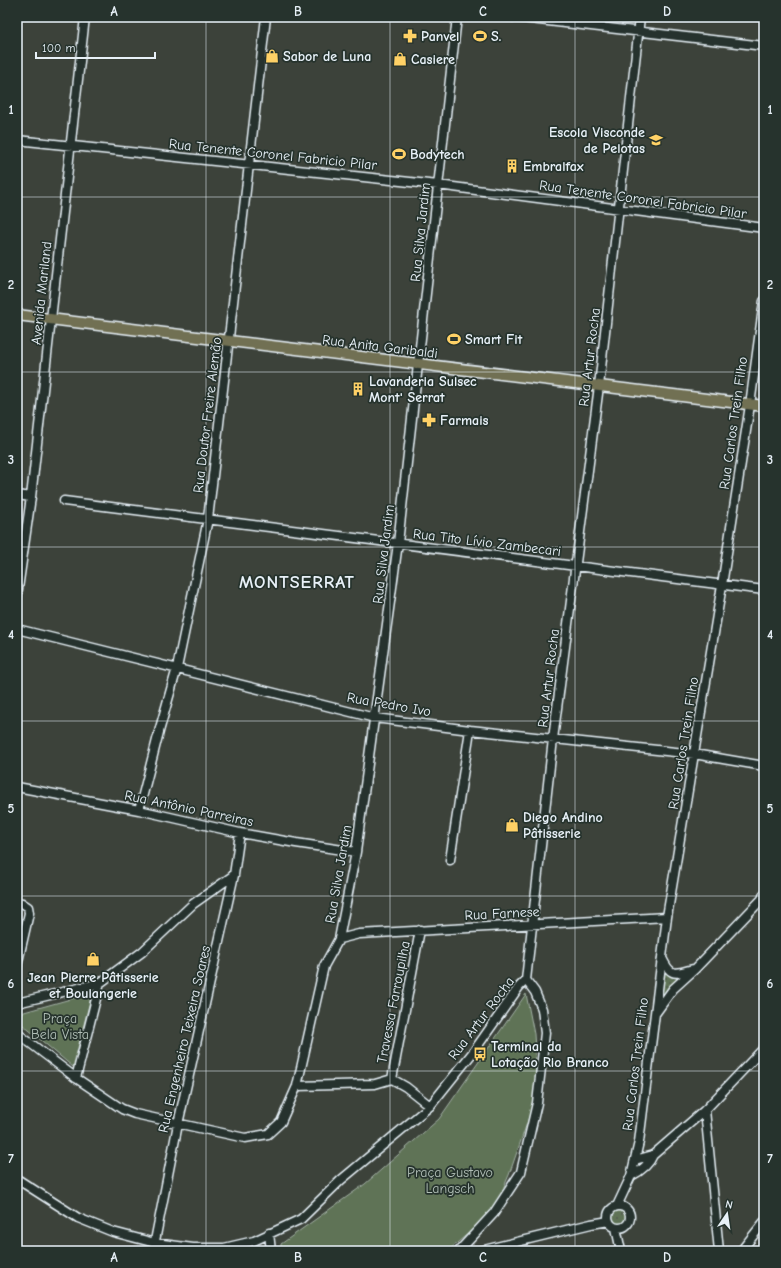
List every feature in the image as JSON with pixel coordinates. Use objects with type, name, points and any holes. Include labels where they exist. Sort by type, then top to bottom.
[{"type":"main road","name":"Rua Anita Garibaldi","points":[[17,316],[764,406]]},
{"type":"street","name":"Avenida Mariland","points":[[17,596],[31,497],[85,17]]},
{"type":"street","name":"Rua Doutor Freire Alemão","points":[[139,810],[177,668],[208,519],[266,17]]},
{"type":"street","name":"Rua Silva Jardim","points":[[17,1033],[76,1078],[122,1109],[134,1114],[245,1138],[268,1134],[281,1122],[297,1086],[324,966],[339,939],[356,852],[398,543],[457,17]]},
{"type":"street","points":[[513,17],[764,46]]},
{"type":"street","name":"Rua Artur Rocha","points":[[17,1179],[78,1218],[154,1247],[224,1248],[254,1241],[301,1219],[341,1180],[430,1106],[474,1051],[519,987],[526,980],[553,739],[599,386],[640,17]]},
{"type":"street","name":"Rua Tenente Coronel Fabricio Pilar","points":[[17,140],[438,185],[764,228]]},
{"type":"street","name":"Rua Carlos Trein Filho","points":[[617,1206],[631,1176],[639,1142],[661,957],[722,585],[750,405],[764,301]]},
{"type":"street","points":[[17,495],[31,497]]},
{"type":"street","name":"Rua Tito Lívio Zambecari","points":[[64,501],[764,590]]},
{"type":"street","name":"Rua Pedro Ivo","points":[[17,629],[375,718],[470,730],[694,754],[764,766]]},
{"type":"street","points":[[450,860],[470,730]]},
{"type":"street","name":"Rua Antônio Parreiras","points":[[17,787],[139,810],[240,833],[356,852]]},
{"type":"street","name":"Rua Engenheiro Teixeira Soares","points":[[154,1247],[178,1124],[234,875],[240,833]]},
{"type":"street","points":[[17,1003],[100,983],[142,952],[193,904],[234,875]]},
{"type":"street","points":[[655,1014],[673,989],[695,969],[762,899],[764,894]]},
{"type":"street","points":[[17,902],[28,907],[29,913],[17,966]]},
{"type":"street","name":"Rua Farnese","points":[[339,939],[359,934],[667,917]]},
{"type":"street","name":"Travessa Farroupilha","points":[[392,1079],[420,930]]},
{"type":"street","points":[[661,957],[667,968],[672,973],[680,973],[695,969]]},
{"type":"street","points":[[459,1251],[494,1213],[521,1172],[536,1103],[545,1033],[542,1009],[535,992],[526,980]]},
{"type":"street","points":[[76,1078],[100,983]]},
{"type":"street","points":[[631,1176],[640,1171],[650,1162],[653,1155],[704,1110],[764,1048]]},
{"type":"street","points":[[297,1086],[375,1084],[392,1079],[406,1087],[430,1106]]},
{"type":"street","points":[[704,1110],[719,1251]]},
{"type":"street","points":[[635,1160],[650,1154],[653,1155]]},
{"type":"street","name":"Rua Carlos Trein Filho","points":[[626,1188],[626,1209]]},
{"type":"street","points":[[591,1224],[617,1206],[626,1209],[630,1218],[628,1224],[625,1226],[621,1249]]},
{"type":"street","points":[[609,1212],[609,1221],[616,1228],[621,1249]]},
{"type":"street","points":[[480,1251],[609,1221]]},
{"type":"street","points":[[740,1251],[764,1222]]},
{"type":"street","points":[[616,1228],[625,1226]]},
{"type":"street","points":[[269,1233],[271,1251]]},
{"type":"green space","points":[[662,965],[669,976],[675,978],[682,977],[669,987],[658,1003]]},
{"type":"green space","name":"Praça Bela Vista","points":[[92,993],[73,1067],[17,1020],[17,1014]]},
{"type":"green space","name":"Praça Gustavo Langsch","points":[[526,994],[534,1034],[536,1067],[535,1100],[509,1175],[493,1212],[450,1249],[442,1251],[281,1251],[281,1244],[365,1184],[439,1119]]},
{"type":"green space","points":[[616,1209],[622,1209],[627,1214],[625,1223],[622,1225],[616,1225],[611,1220],[611,1214]]},
{"type":"place","name":"Panvel","points":[[410,36]]},
{"type":"place","name":"S.","points":[[480,36]]},
{"type":"place","name":"Sabor de Luna","points":[[272,56]]},
{"type":"place","name":"Casiere","points":[[400,59]]},
{"type":"place","name":"Escola Visconde de Pelotas","points":[[656,140]]},
{"type":"place","name":"Bodytech","points":[[399,154]]},
{"type":"place","name":"Embralfax","points":[[512,166]]},
{"type":"place","name":"Smart Fit","points":[[454,339]]},
{"type":"place","name":"Lavanderia Sulsec Mont' Serrat","points":[[358,389]]},
{"type":"place","name":"Farmais","points":[[429,420]]},
{"type":"place","name":"Diego Andino Pâtisserie","points":[[512,825]]},
{"type":"place","name":"Jean Pierre Pâtisserie et Boulangerie","points":[[93,959]]},
{"type":"place","name":"Terminal da Lotação Rio Branco","points":[[480,1054]]},
{"type":"district","name":"MONTSERRAT","points":[[297,582]]}]
